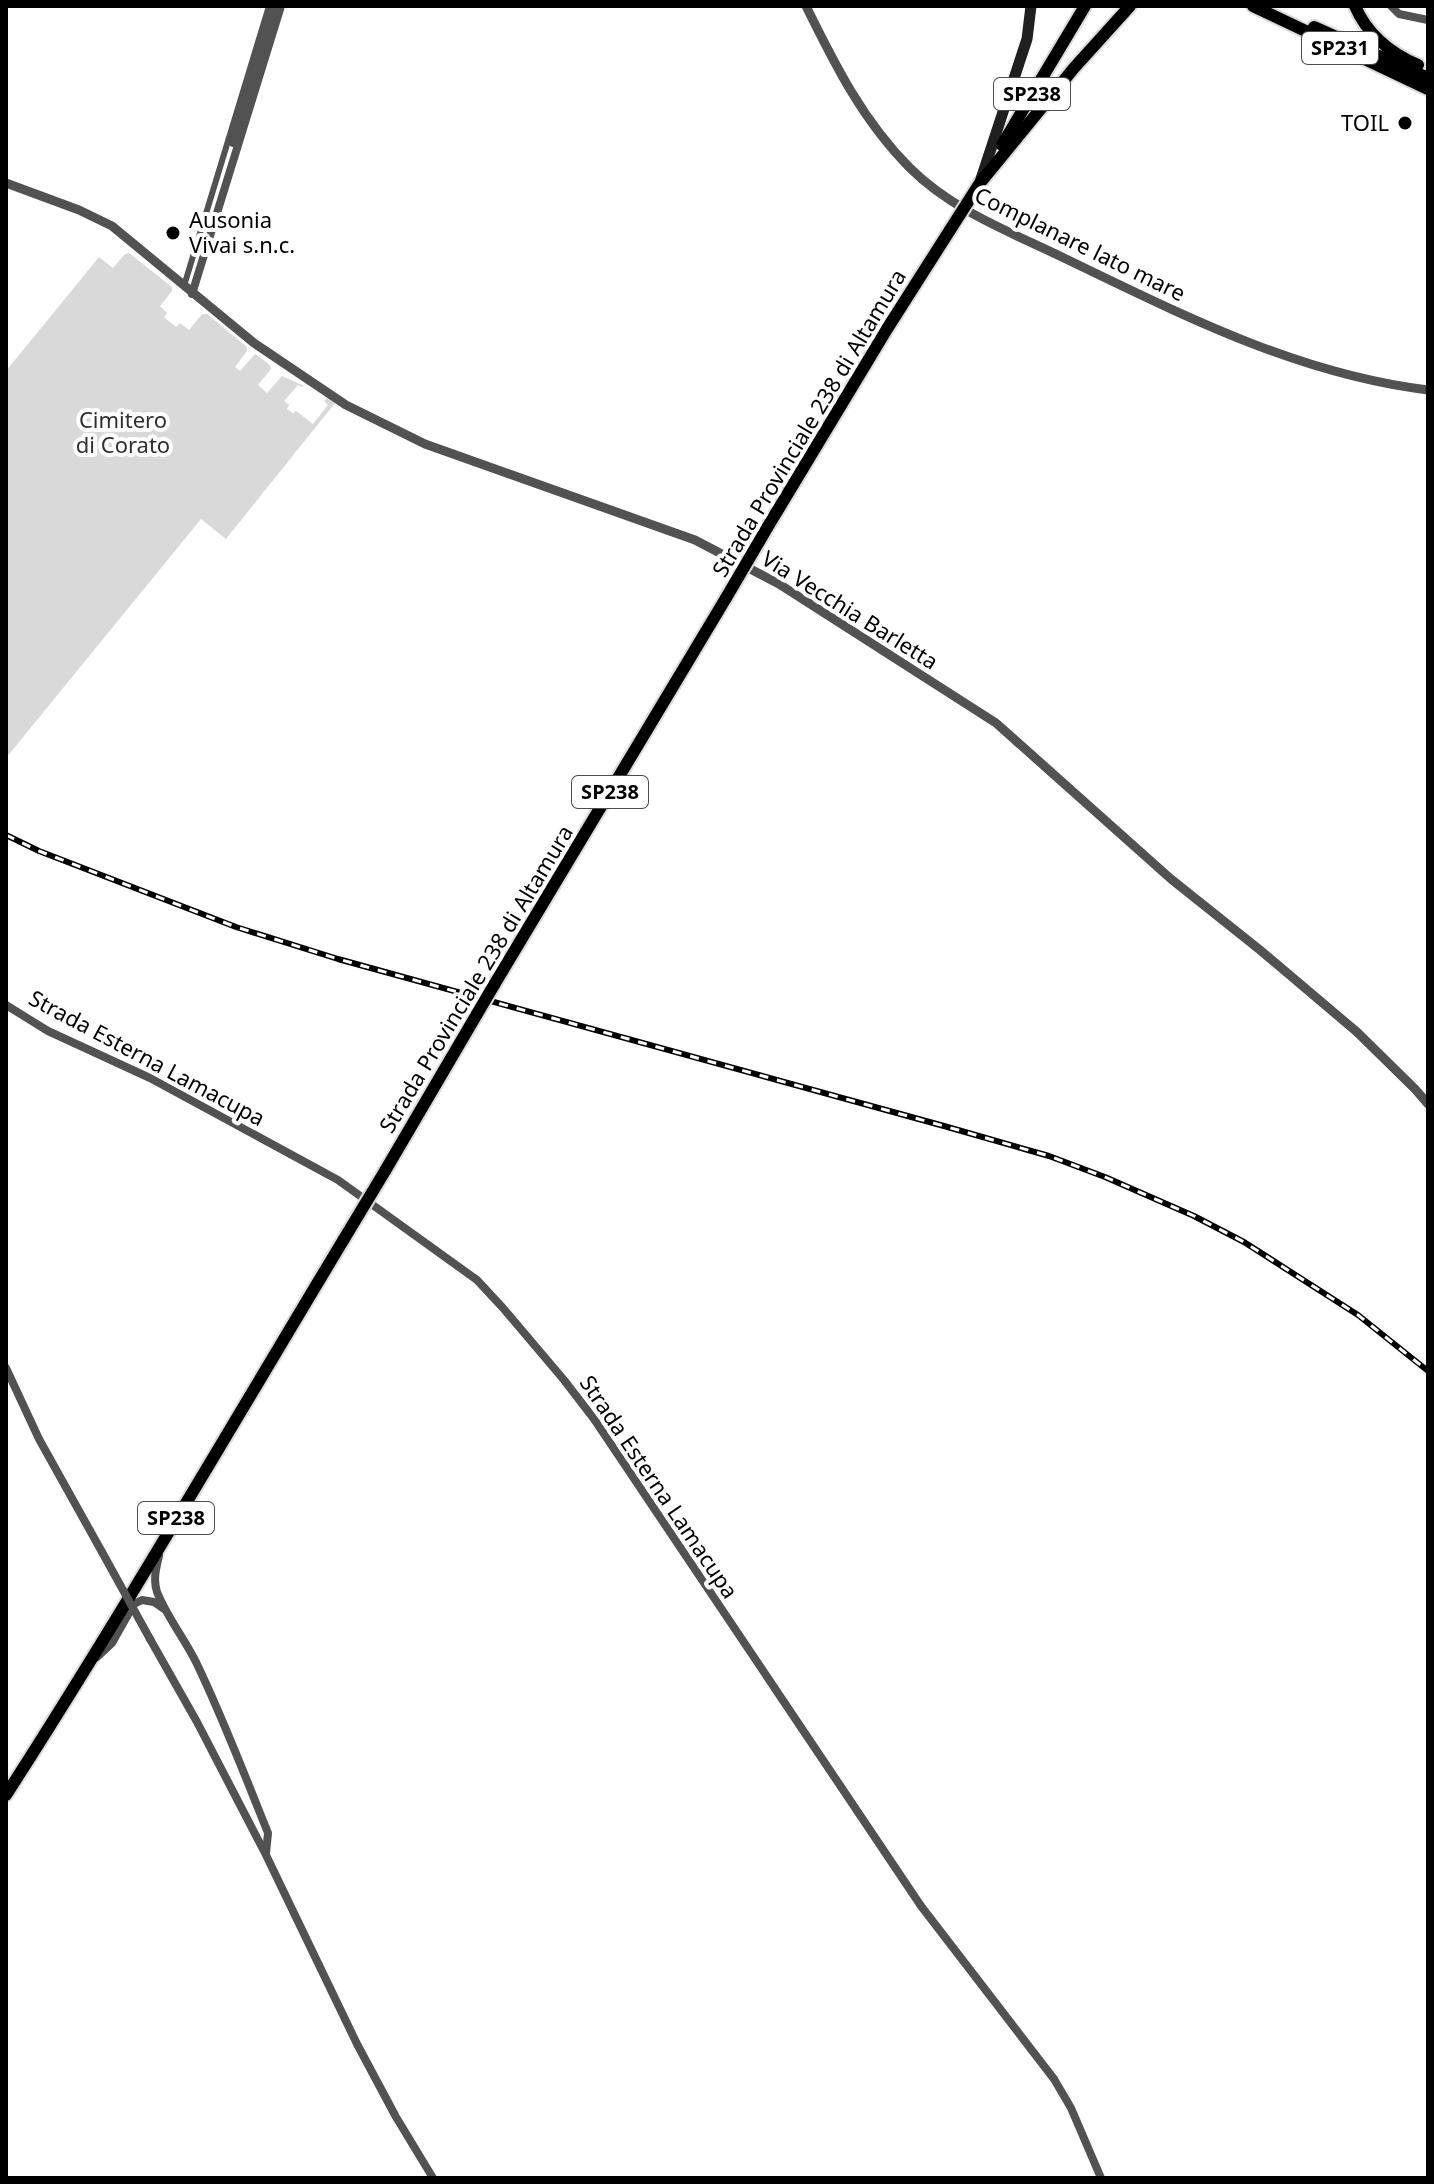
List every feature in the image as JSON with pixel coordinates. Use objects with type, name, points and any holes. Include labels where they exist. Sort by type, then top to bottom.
[{"type":"main road","points":[[980,183],[1027,39],[1031,6]]},
{"type":"main road","name":"SP238","points":[[980,183],[1085,6]]},
{"type":"main road","points":[[980,183],[1074,68],[1130,6]]},
{"type":"main road","name":"SP231","points":[[1253,6],[1428,89]]},
{"type":"main road","name":"SP231","points":[[1270,6],[1428,78]]},
{"type":"main road","points":[[1355,6],[1377,40],[1405,59],[1428,69]]},
{"type":"main road","name":"Strada Provinciale 238 di Altamura","points":[[6,1795],[91,1663],[878,343],[980,183]]},
{"type":"street","points":[[188,290],[272,6]]},
{"type":"street","points":[[188,290],[281,6]]},
{"type":"street","name":"Complanare lato mare","points":[[806,6],[843,79],[884,140],[924,181],[968,211],[1174,311],[1269,351],[1365,379],[1428,390]]},
{"type":"street","points":[[1391,6],[1399,14],[1428,20]]},
{"type":"street","name":"Via Vecchia Barletta","points":[[6,183],[79,210],[112,226],[254,343],[346,405],[425,444],[695,540],[779,584],[996,723],[1171,879],[1357,1032],[1428,1104]]},
{"type":"street","name":"Strada Esterna Lamacupa","points":[[6,1005],[48,1031],[150,1078],[338,1180],[477,1280],[594,1419],[921,1906],[1054,2079],[1071,2108],[1101,2178]]},
{"type":"street","points":[[6,1368],[39,1439],[197,1722],[266,1855],[357,2044],[433,2178]]},
{"type":"street","points":[[163,1539],[154,1575],[156,1589],[196,1663],[228,1733],[268,1833],[266,1855]]},
{"type":"street","points":[[91,1663],[112,1643],[134,1604],[142,1600],[154,1602],[167,1611]]},
{"type":"green space","name":"Cimitero di Corato","points":[[129,253],[172,287],[160,306],[167,313],[164,317],[176,327],[180,323],[189,330],[202,314],[207,314],[247,347],[235,367],[240,371],[255,354],[270,365],[271,369],[258,385],[267,393],[282,376],[304,386],[298,385],[284,401],[289,405],[287,409],[293,413],[296,411],[313,424],[328,405],[324,401],[327,398],[335,403],[226,539],[201,519],[6,758],[6,371],[99,257],[113,268]]},
{"type":"railway","points":[[6,835],[39,851],[236,927],[338,959],[944,1126],[1049,1156],[1105,1177],[1244,1242],[1358,1315],[1428,1371]]},
{"type":"place","name":"TOIL","points":[[1405,123]]},
{"type":"place","name":"Ausonia Vivai s.n.c.","points":[[173,233]]}]
